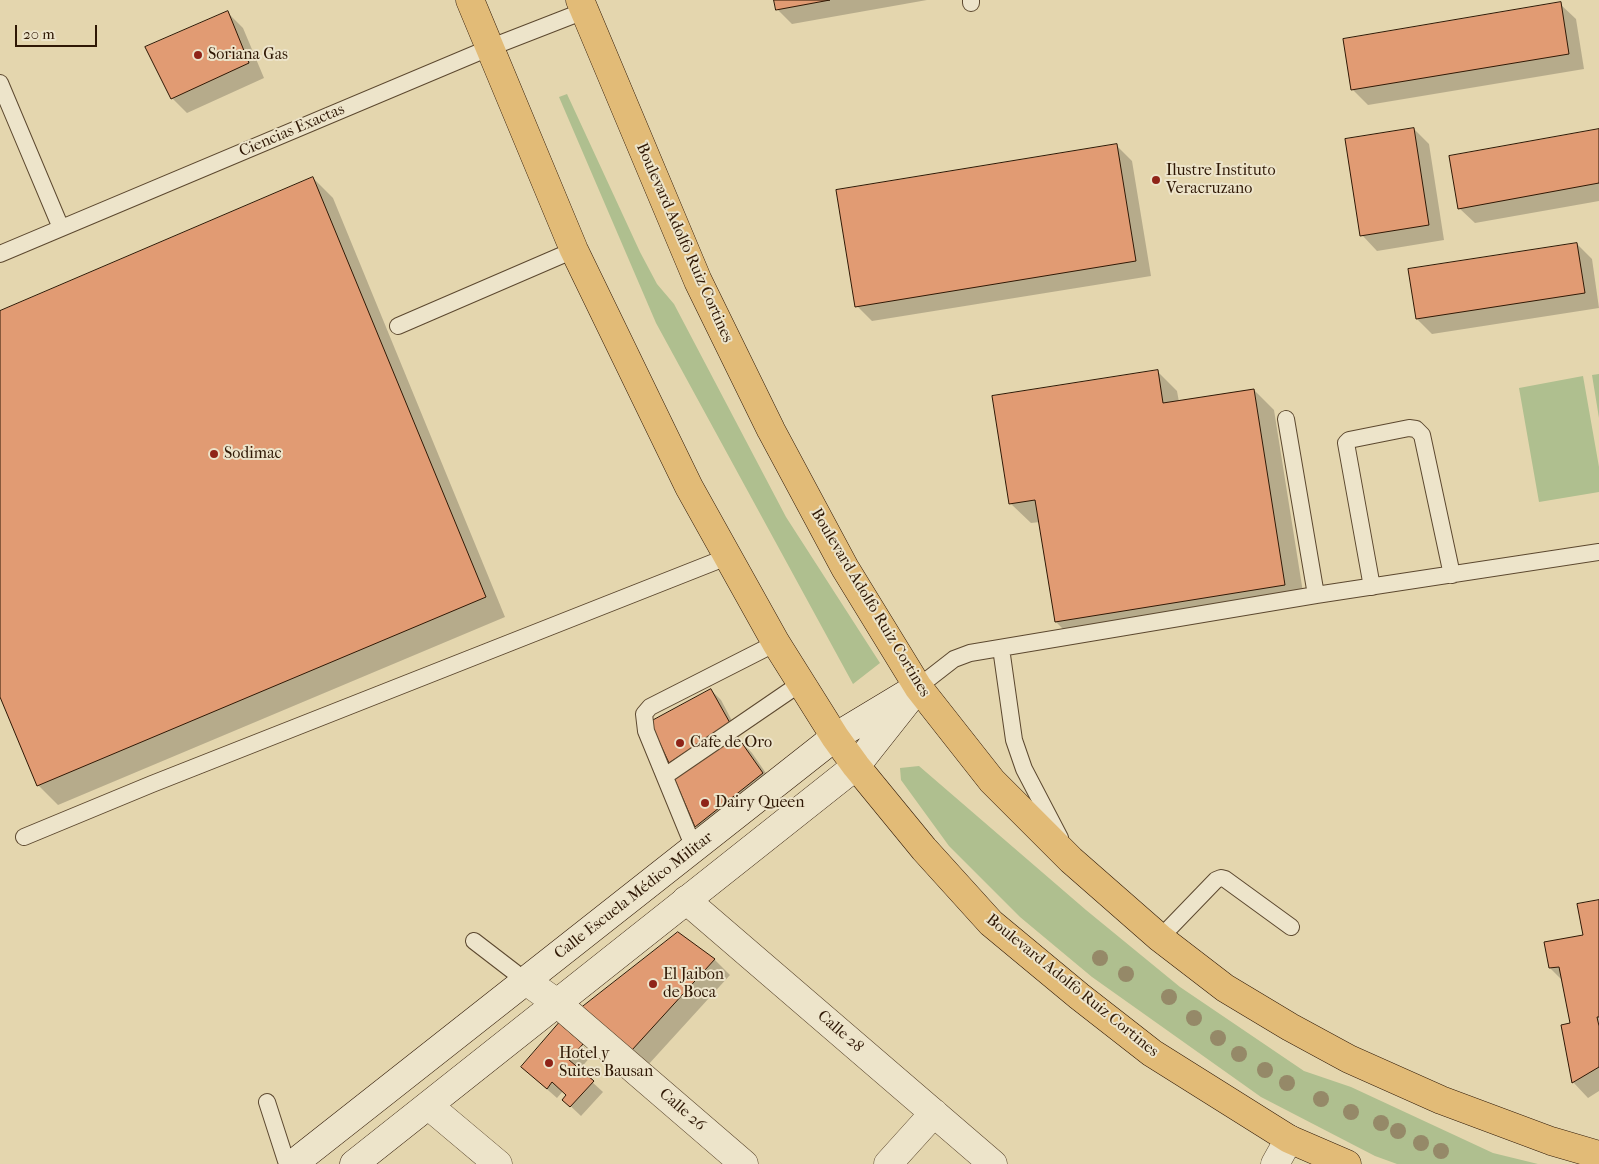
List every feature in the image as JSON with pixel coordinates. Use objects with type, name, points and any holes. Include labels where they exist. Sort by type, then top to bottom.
[{"type":"main road","name":"Boulevard Adolfo Ruiz Cortines","points":[[470,0],[574,250],[685,478],[776,643],[834,737],[924,849],[991,922],[1079,996],[1152,1053],[1289,1139],[1347,1164]]},
{"type":"main road","name":"Boulevard Adolfo Ruiz Cortines","points":[[582,5],[698,281],[771,430],[845,568],[918,687],[992,781],[1071,860],[1160,938],[1226,988],[1290,1027],[1349,1059],[1441,1100],[1551,1141],[1599,1155]]},
{"type":"street","name":"Calle Escuela Médico Militar","points":[[293,1164],[834,737],[918,687]]},
{"type":"street","points":[[354,1164],[856,766],[918,687]]},
{"type":"street","name":"Calle 28","points":[[686,900],[993,1164]]},
{"type":"street","name":"Calle 26","points":[[526,981],[557,1003],[744,1164]]},
{"type":"street","points":[[429,1106],[498,1164]]},
{"type":"street","points":[[888,1164],[934,1113]]},
{"type":"street","points":[[1275,1164],[1289,1139]]},
{"type":"lane","name":"Ciencias Exactas","points":[[0,254],[489,48],[582,5]]},
{"type":"lane","points":[[0,83],[61,228]]},
{"type":"lane","points":[[398,326],[574,250]]},
{"type":"lane","points":[[1286,419],[1316,595]]},
{"type":"lane","points":[[1372,587],[1346,443],[1349,440],[1409,428],[1416,429],[1422,434],[1452,574]]},
{"type":"lane","points":[[918,687],[954,659],[970,653],[1316,595],[1599,552]]},
{"type":"lane","points":[[24,837],[152,784],[727,557]]},
{"type":"lane","points":[[694,848],[644,722],[644,714],[650,707],[776,643]]},
{"type":"lane","points":[[1001,648],[1014,740],[1024,769],[1071,860]]},
{"type":"lane","points":[[665,776],[801,683]]},
{"type":"lane","points":[[1160,938],[1216,880],[1221,878],[1291,927]]},
{"type":"lane","points":[[474,941],[526,981]]},
{"type":"lane","points":[[267,1102],[287,1164]]},
{"type":"green space","points":[[567,94],[640,252],[657,284],[674,304],[786,517],[880,663],[853,684],[656,323],[559,97]]},
{"type":"green space","points":[[1599,374],[1599,418],[1592,375]]},
{"type":"green space","points":[[1583,376],[1599,467],[1599,492],[1539,502],[1519,388]]},
{"type":"green space","points":[[919,766],[1086,910],[1180,987],[1304,1071],[1351,1087],[1493,1153],[1538,1164],[1397,1164],[1375,1156],[1261,1097],[1092,977],[1020,917],[949,846],[901,780],[900,768]]},
{"type":"building","points":[[774,0],[830,0],[776,10]]},
{"type":"building","points":[[1561,2],[1569,54],[1351,90],[1343,39]]},
{"type":"building","name":"Soriana Gas","points":[[228,11],[249,63],[171,99],[145,47]]},
{"type":"building","points":[[1414,128],[1429,225],[1360,236],[1345,139]]},
{"type":"building","points":[[1599,129],[1599,183],[1458,209],[1449,156]]},
{"type":"building","points":[[1117,144],[1136,261],[855,307],[836,190]]},
{"type":"building","name":"Sodimac","points":[[313,177],[486,597],[37,786],[0,697],[0,311]]},
{"type":"building","points":[[1577,243],[1585,293],[1416,319],[1408,269]]},
{"type":"building","points":[[1158,370],[1163,403],[1254,389],[1285,585],[1055,622],[1035,500],[1009,504],[992,396]]},
{"type":"building","name":"Cafe de Oro","points":[[711,689],[730,723],[669,763],[650,722]]},
{"type":"building","name":"Dairy Queen","points":[[737,736],[763,773],[695,827],[674,778]]},
{"type":"building","points":[[1599,900],[1599,1017],[1597,1017],[1599,1026],[1599,1067],[1572,1083],[1561,1025],[1570,1023],[1559,967],[1549,968],[1544,942],[1583,935],[1577,904]]},
{"type":"building","name":"El Jaibon de Boca","points":[[678,932],[715,959],[632,1050],[581,1008]]},
{"type":"building","name":"Hotel y Suites Bausan","points":[[559,1023],[583,1044],[569,1060],[594,1081],[570,1107],[562,1100],[566,1095],[552,1082],[547,1089],[521,1067]]},
{"type":"place","name":"Soriana Gas","points":[[198,55]]},
{"type":"place","name":"Ilustre Instituto Veracruzano","points":[[1156,180]]},
{"type":"place","name":"Sodimac","points":[[214,454]]},
{"type":"place","name":"Cafe de Oro","points":[[680,743]]},
{"type":"place","name":"Dairy Queen","points":[[705,803]]},
{"type":"place","name":"El Jaibon de Boca","points":[[653,984]]},
{"type":"place","name":"Hotel y Suites Bausan","points":[[549,1063]]}]
